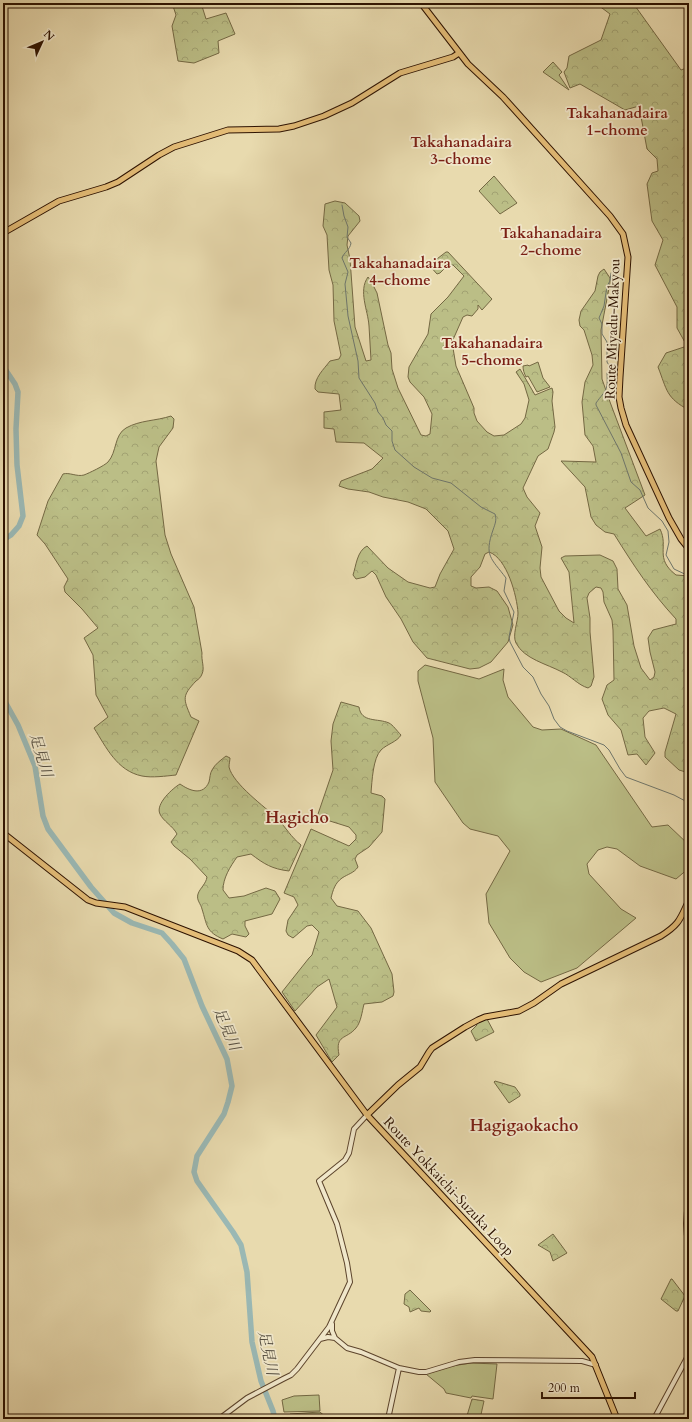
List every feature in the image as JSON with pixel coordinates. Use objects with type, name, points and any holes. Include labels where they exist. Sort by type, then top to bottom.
[{"type":"main road","name":"Route Miyadu-Makyou","points":[[421,3],[475,72],[503,97],[610,216],[623,234],[628,257],[620,377],[620,408],[626,425],[669,518],[689,550]]},
{"type":"main road","points":[[3,233],[59,201],[118,182],[158,155],[174,147],[228,130],[279,129],[294,126],[352,103],[400,73],[453,57],[459,53]]},
{"type":"main road","points":[[3,833],[80,895],[91,902],[125,907],[238,951],[252,960],[367,1115]]},
{"type":"main road","name":"Route Yokkaichi-Suzuka Loop","points":[[617,1419],[592,1357],[367,1115],[398,1085],[420,1067],[429,1052],[442,1042],[478,1020],[511,1014],[527,1007],[561,984],[661,936],[675,927],[679,922],[689,900]]},
{"type":"street","points":[[219,1419],[243,1400],[291,1375],[300,1366],[330,1327],[350,1282],[347,1263],[337,1224],[319,1182],[345,1160],[349,1153],[354,1129],[367,1115]]},
{"type":"street","points":[[689,1201],[686,1220],[686,1235],[689,1246]]},
{"type":"street","points":[[333,1320],[332,1331],[334,1338],[344,1347],[361,1352],[399,1368],[424,1373],[459,1362],[475,1360],[582,1361],[596,1365]]},
{"type":"street","points":[[320,1339],[328,1337],[334,1338]]},
{"type":"street","points":[[654,1419],[689,1354]]},
{"type":"street","points":[[388,1419],[399,1368]]},
{"type":"green space","points":[[172,3],[201,3],[206,19],[226,13],[235,34],[218,41],[219,53],[194,63],[178,61],[172,26],[176,15]]},
{"type":"green space","points":[[560,3],[633,3],[681,70],[689,67],[689,410],[681,406],[668,393],[658,367],[666,353],[687,346],[677,328],[677,307],[655,265],[663,240],[652,221],[647,184],[652,173],[658,171],[657,159],[647,149],[639,106],[625,110],[580,84],[570,88],[564,72],[567,68],[569,56],[601,40],[610,14],[598,5],[562,6]]},
{"type":"green space","points":[[553,62],[562,72],[559,75],[569,90],[543,72]]},
{"type":"green space","points":[[494,176],[517,203],[500,214],[479,191]]},
{"type":"green space","points":[[335,201],[345,203],[359,216],[360,221],[348,236],[347,245],[350,259],[355,327],[366,361],[371,360],[369,326],[364,301],[365,282],[368,277],[377,293],[391,353],[392,369],[398,388],[421,435],[426,436],[430,434],[432,414],[424,397],[410,382],[408,377],[409,367],[428,334],[431,314],[448,297],[464,276],[453,265],[447,266],[437,274],[429,265],[446,252],[448,252],[492,299],[482,310],[478,305],[478,309],[472,316],[467,315],[463,317],[452,342],[456,366],[474,408],[477,421],[487,432],[494,436],[504,435],[521,424],[525,418],[529,400],[524,384],[516,372],[520,369],[535,395],[552,388],[555,427],[554,432],[548,449],[538,456],[523,488],[527,497],[540,513],[535,526],[542,547],[540,568],[541,577],[559,611],[574,623],[569,572],[561,558],[565,556],[600,555],[613,561],[617,569],[618,589],[627,605],[634,646],[641,668],[650,680],[654,677],[655,672],[648,638],[653,630],[676,624],[676,619],[643,578],[614,534],[605,532],[596,525],[591,517],[585,487],[561,461],[596,462],[593,446],[585,435],[582,402],[585,382],[593,365],[592,355],[584,330],[580,326],[579,320],[581,311],[595,291],[600,272],[604,269],[610,278],[601,330],[602,379],[645,495],[625,508],[646,536],[660,529],[663,541],[665,563],[676,575],[689,576],[689,773],[679,770],[665,757],[665,752],[676,714],[664,708],[649,711],[643,718],[645,737],[655,753],[646,765],[637,754],[628,755],[621,730],[608,715],[602,699],[607,685],[614,680],[613,630],[612,620],[604,602],[601,588],[596,587],[589,593],[587,598],[590,618],[594,677],[591,686],[588,688],[556,669],[530,657],[520,649],[515,640],[518,613],[516,597],[510,578],[501,562],[489,552],[485,554],[480,567],[471,577],[471,586],[476,588],[489,587],[497,591],[508,607],[513,625],[508,642],[491,662],[479,668],[470,669],[427,658],[413,642],[401,619],[386,597],[376,575],[372,571],[365,577],[356,579],[353,575],[359,555],[367,546],[388,568],[408,582],[430,588],[435,587],[440,574],[454,549],[448,531],[426,509],[408,502],[339,486],[341,481],[372,469],[383,458],[364,443],[336,442],[334,429],[324,428],[324,412],[341,410],[339,394],[318,392],[315,389],[316,381],[322,370],[330,361],[339,359],[341,355],[334,321],[333,285],[329,270],[327,235],[323,226],[325,204]]},
{"type":"green space","points":[[538,362],[543,378],[550,387],[537,392],[528,376],[526,377],[523,366],[529,366]]},
{"type":"green space","points":[[171,416],[174,419],[173,428],[159,447],[156,461],[165,535],[171,554],[194,607],[202,653],[203,672],[186,694],[185,701],[191,717],[199,721],[176,775],[146,777],[133,773],[119,764],[94,728],[108,717],[96,695],[93,655],[84,638],[98,628],[65,592],[64,587],[68,579],[45,544],[37,535],[48,501],[63,474],[84,475],[100,467],[111,458],[119,435],[126,428],[137,423]]},
{"type":"green space","points":[[425,665],[479,679],[504,669],[503,680],[508,697],[533,727],[542,730],[561,729],[596,745],[652,827],[668,825],[689,845],[689,868],[676,879],[640,866],[617,849],[607,847],[598,850],[587,864],[589,874],[621,909],[636,918],[577,968],[541,982],[524,972],[510,958],[489,923],[486,894],[510,851],[498,836],[470,829],[463,823],[435,782],[433,738],[418,681],[418,671]]},
{"type":"green space","points":[[341,702],[359,707],[360,712],[366,718],[389,723],[401,735],[381,750],[376,758],[373,770],[371,793],[382,796],[385,799],[382,832],[369,847],[357,855],[355,859],[358,867],[355,871],[342,878],[336,884],[331,898],[337,906],[358,911],[371,928],[392,974],[394,992],[393,996],[382,1002],[364,1004],[358,1026],[340,1040],[338,1048],[339,1055],[332,1062],[316,1035],[337,1007],[329,979],[317,987],[295,1011],[282,992],[312,955],[319,932],[312,925],[307,926],[293,938],[288,935],[286,931],[288,920],[298,905],[294,897],[284,893],[311,829],[349,846],[356,839],[356,835],[349,827],[317,817],[333,770],[331,741],[333,724]]},
{"type":"green space","points":[[226,756],[230,758],[229,767],[237,781],[250,795],[278,819],[291,836],[301,845],[289,871],[268,866],[251,854],[237,857],[227,873],[223,886],[223,890],[229,898],[244,896],[266,888],[275,891],[280,899],[272,914],[245,921],[245,926],[249,934],[246,937],[232,934],[223,939],[210,931],[206,924],[198,900],[198,894],[207,877],[171,842],[177,834],[161,817],[159,810],[162,801],[180,784],[188,789],[196,791],[203,789],[209,782],[213,768]]},
{"type":"green space","points":[[487,1019],[494,1032],[476,1041],[471,1031],[477,1025],[476,1023]]},
{"type":"green space","points":[[495,1081],[515,1087],[520,1096],[509,1103],[494,1082]]},
{"type":"green space","points":[[553,1234],[567,1253],[553,1261],[550,1252],[538,1245]]},
{"type":"green space","points":[[671,1279],[685,1296],[678,1311],[661,1299]]},
{"type":"green space","points":[[410,1290],[431,1311],[430,1312],[421,1311],[419,1308],[410,1312],[409,1307],[404,1304],[405,1294]]},
{"type":"green space","points":[[471,1363],[497,1364],[493,1399],[472,1396],[471,1398],[446,1393],[444,1389],[426,1374],[452,1366]]},
{"type":"green space","points":[[319,1395],[320,1411],[284,1412],[282,1400],[294,1396]]},
{"type":"green space","points":[[472,1399],[484,1401],[480,1419],[466,1419]]},
{"type":"green space","points":[[320,1412],[328,1419],[290,1419],[290,1414]]},
{"type":"waterway","points":[[342,205],[348,227],[347,237],[351,243],[342,258],[348,272],[345,284],[348,316],[358,361],[359,378],[375,403],[378,412],[386,425],[392,431],[392,441],[395,450],[414,467],[432,478],[451,483],[481,507],[495,514],[496,522],[490,539],[489,551],[493,561],[506,578],[504,591],[514,612],[509,637],[510,642],[523,667],[533,677],[541,694],[549,706],[554,719],[560,727],[604,745],[609,750],[626,777],[674,795],[689,803]]},
{"type":"waterway","points":[[611,273],[610,281],[607,286],[604,306],[599,318],[602,324],[602,334],[607,342],[607,362],[610,367],[607,373],[606,390],[596,405],[621,453],[631,482],[640,490],[648,508],[662,521],[668,531],[669,542],[666,555],[674,569],[689,576]]},
{"type":"waterway","name":"足見川","points":[[3,366],[15,384],[18,392],[16,429],[17,465],[23,516],[19,526],[11,535],[3,540]]},
{"type":"waterway","name":"足見川","points":[[3,698],[18,725],[35,766],[43,816],[48,829],[91,887],[114,913],[132,923],[162,933],[184,959],[202,1006],[227,1059],[232,1086],[228,1102],[224,1114],[197,1156],[194,1172],[197,1181],[241,1245],[247,1272],[252,1342],[261,1381],[275,1419]]},
{"type":"district","name":"Takahanadaira 1-chome","points":[[617,122]]},
{"type":"district","name":"Takahanadaira 3-chome","points":[[461,150]]},
{"type":"district","name":"Takahanadaira 2-chome","points":[[551,242]]},
{"type":"district","name":"Takahanadaira 4-chome","points":[[400,272]]},
{"type":"district","name":"Takahanadaira 5-chome","points":[[492,352]]},
{"type":"district","name":"Hagicho","points":[[297,817]]},
{"type":"district","name":"Hagigaokacho","points":[[524,1125]]}]
